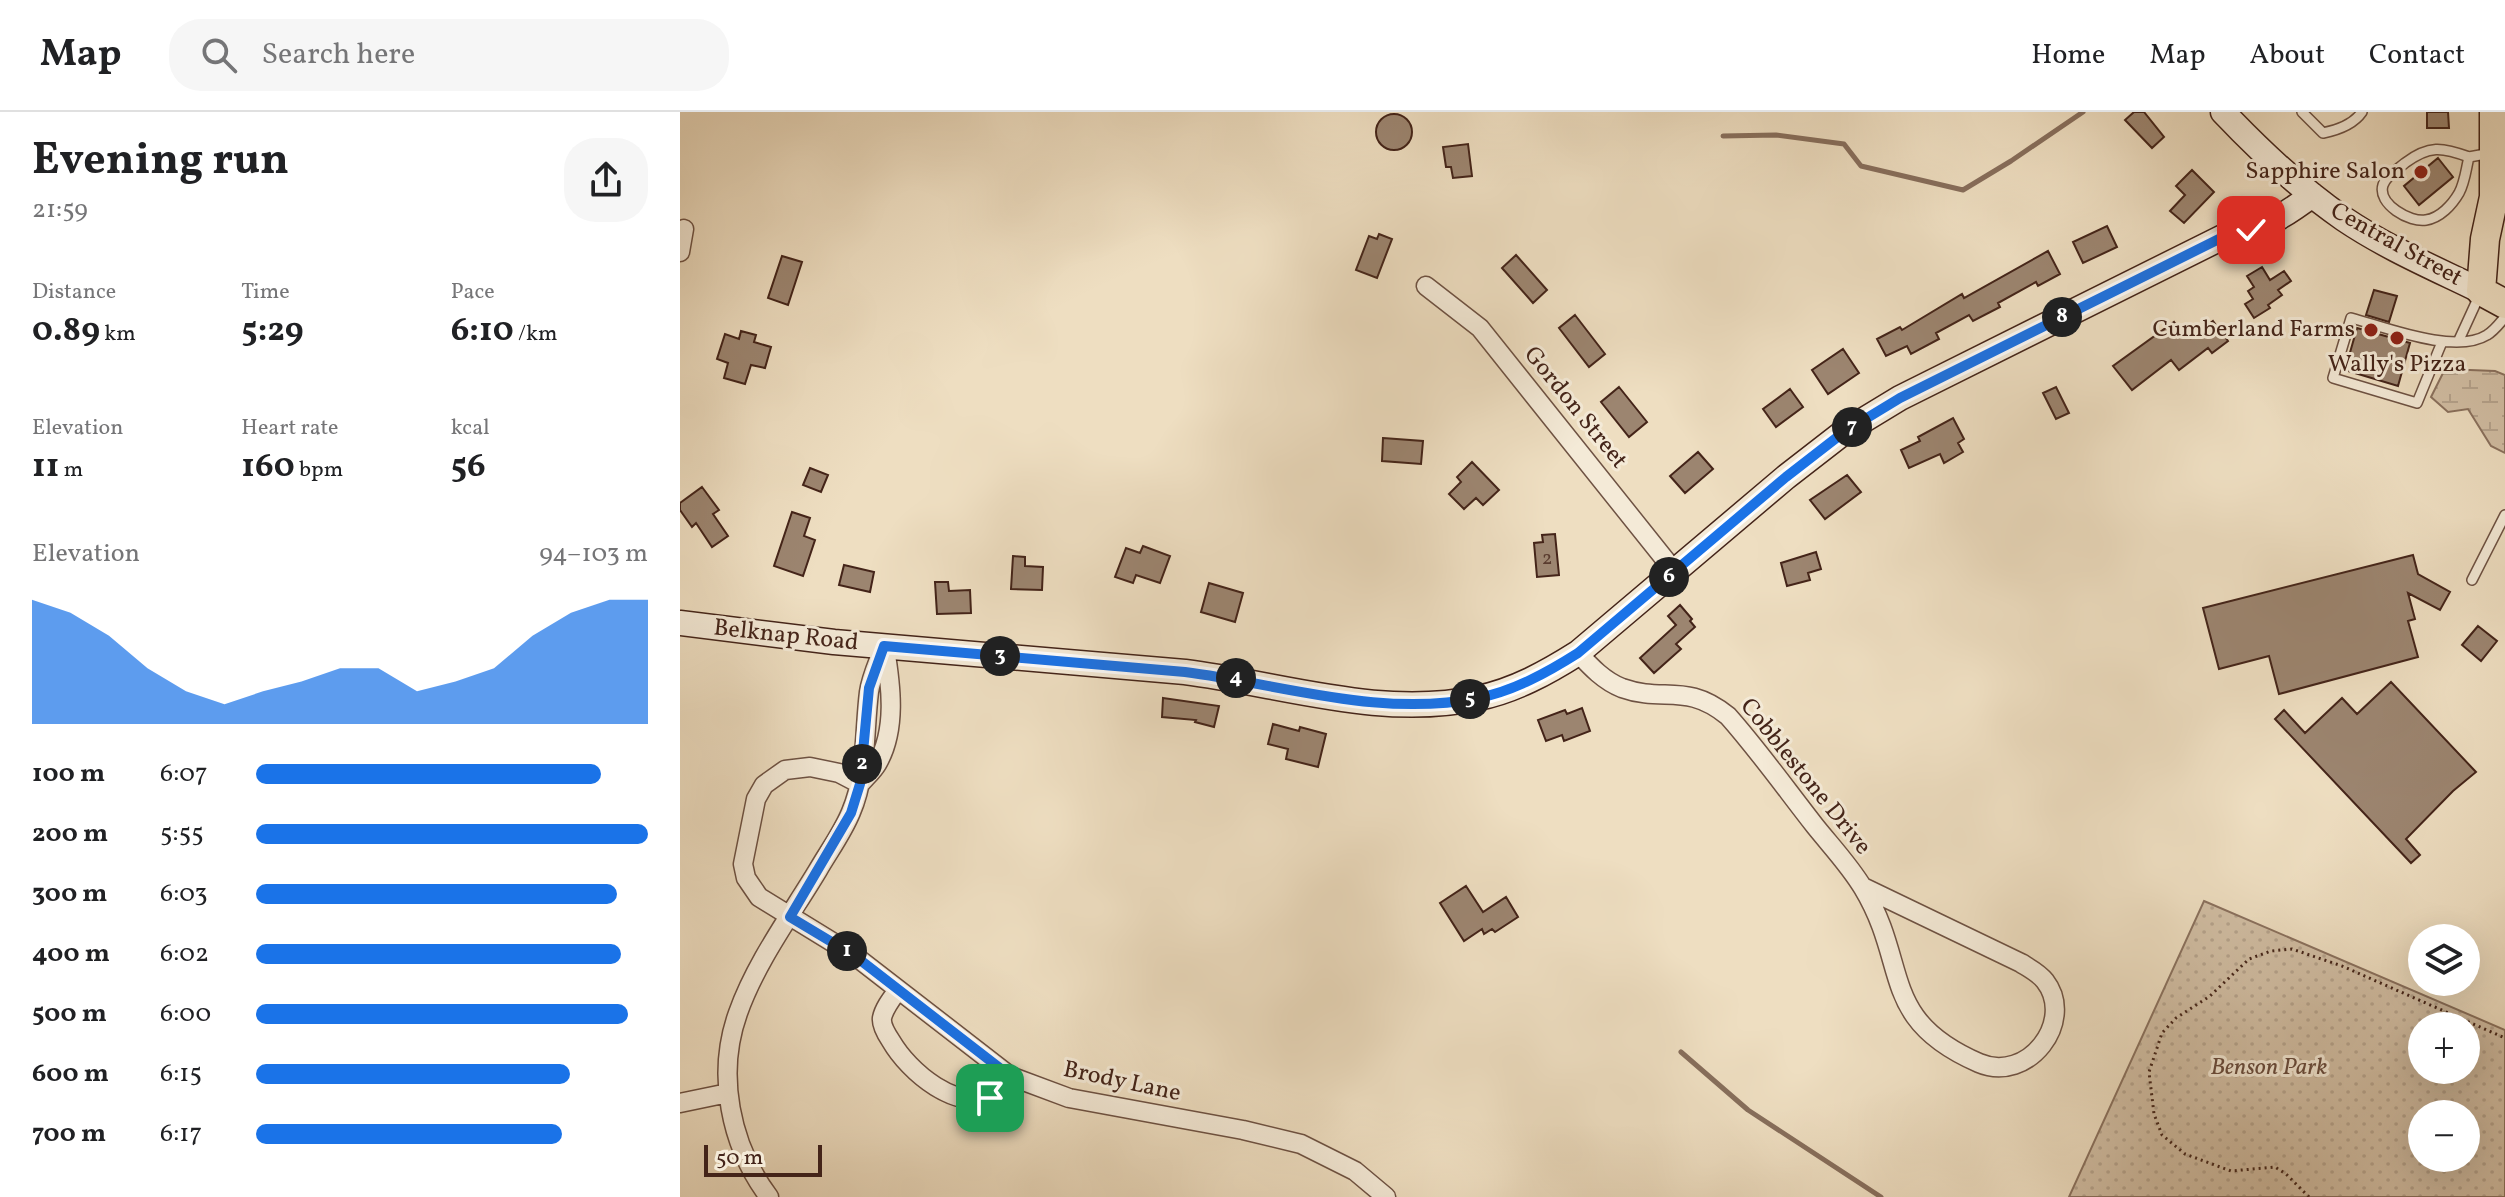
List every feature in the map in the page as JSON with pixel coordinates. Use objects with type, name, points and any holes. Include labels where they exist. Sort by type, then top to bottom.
[{"type":"main road","points":[[2494,112],[2482,155],[2505,233]]},
{"type":"main road","points":[[2493,298],[2485,239],[2494,197]]},
{"type":"street","name":"Central Street","points":[[2223,112],[2312,195],[2376,238],[2493,298]]},
{"type":"street","name":"Belknap Road","points":[[680,623],[748,633],[1185,672],[1374,703],[1426,704],[1479,698],[1542,675],[1578,653],[1844,432],[1900,398],[2237,230],[2251,230],[2293,209],[2312,195]]},
{"type":"street","points":[[680,252],[684,229]]},
{"type":"street","name":"Gordon Street","points":[[1426,286],[1480,328],[1675,572]]},
{"type":"street","points":[[769,1197],[743,1151],[728,1093],[728,1059],[737,1014],[756,973],[851,813],[860,784],[869,688],[884,646]]},
{"type":"street","name":"Cobblestone Drive","points":[[1578,653],[1599,675],[1622,688],[1694,696],[1717,706],[1863,887],[1880,921],[1906,1003],[1921,1026],[1948,1047],[1989,1066],[2007,1068],[2031,1058],[2047,1037],[2054,1009],[2052,995],[2042,977],[2021,963],[1863,887]]},
{"type":"street","name":"Brody Lane","points":[[860,784],[828,770],[801,768],[777,774],[759,792],[745,849],[744,872],[759,897],[855,956],[1010,1076],[1069,1098],[1243,1130],[1301,1144],[1355,1171],[1386,1197]]},
{"type":"street","points":[[898,990],[883,1015],[883,1024],[896,1049],[921,1078],[940,1089],[977,1099],[995,1095],[1010,1076]]},
{"type":"street","points":[[680,1103],[728,1093]]},
{"type":"lane","points":[[2302,112],[2323,133],[2337,131],[2357,114]]},
{"type":"lane","points":[[2440,148],[2482,155],[2450,206],[2435,217],[2420,221],[2410,218],[2387,203],[2382,195],[2383,185],[2389,176],[2428,150],[2440,148]]},
{"type":"lane","points":[[2458,342],[2493,298]]},
{"type":"lane","points":[[2442,342],[2417,403],[2333,378],[2351,318],[2442,342],[2458,342],[2486,336],[2505,317]]},
{"type":"lane","points":[[2472,580],[2505,515]]},
{"type":"path","points":[[2309,1197],[2275,1167],[2231,1171],[2185,1154],[2162,1135],[2154,1114],[2149,1072],[2162,1033],[2176,1018],[2210,996],[2249,959],[2271,951],[2292,949],[2342,966],[2505,1038]]},
{"type":"green space","points":[[2445,369],[2495,371],[2505,375],[2505,453],[2491,446],[2468,409],[2448,412],[2431,397]]},
{"type":"green space","name":"Benson Park","points":[[2204,901],[2408,988],[2408,996],[2426,996],[2463,1012],[2408,1012],[2408,1084],[2480,1084],[2480,1019],[2505,1030],[2505,1197],[2069,1197]]},
{"type":"building","points":[[2134,112],[2144,112],[2164,137],[2152,148],[2125,120]]},
{"type":"building","points":[[2427,112],[2448,112],[2449,128],[2427,128]]},
{"type":"building","points":[[1394,114],[1406,120],[1412,132],[1406,144],[1394,150],[1382,144],[1376,132],[1382,120]]},
{"type":"building","points":[[1468,144],[1472,176],[1453,178],[1451,167],[1446,167],[1443,147]]},
{"type":"building","points":[[2438,158],[2453,177],[2419,205],[2404,186]]},
{"type":"building","points":[[2192,170],[2214,192],[2184,223],[2170,211],[2185,195],[2176,186]]},
{"type":"building","points":[[2107,226],[2117,247],[2083,263],[2073,242]]},
{"type":"building","points":[[1379,234],[1392,239],[1377,278],[1356,270],[1369,236],[1377,239]]},
{"type":"building","points":[[2048,251],[2060,274],[2038,286],[2036,282],[1973,321],[1969,315],[1936,333],[1939,339],[1911,354],[1907,346],[1886,356],[1877,339],[1900,327],[1902,330],[1962,294],[1964,298]]},
{"type":"building","points":[[1516,255],[1547,290],[1533,303],[1502,268]]},
{"type":"building","points":[[782,256],[802,262],[788,305],[768,298]]},
{"type":"building","points":[[2262,267],[2270,280],[2284,271],[2291,281],[2278,290],[2282,295],[2268,305],[2270,308],[2254,318],[2245,304],[2253,299],[2248,291],[2254,287],[2247,276]]},
{"type":"building","name":"Cumberland Farms","points":[[2374,290],[2397,296],[2389,322],[2366,315]]},
{"type":"building","points":[[1575,315],[1605,354],[1589,367],[1559,328]]},
{"type":"building","points":[[2213,321],[2228,341],[2212,353],[2208,348],[2179,370],[2171,360],[2132,390],[2113,366],[2174,322],[2179,329],[2182,326],[2191,338]]},
{"type":"building","points":[[2357,328],[2410,343],[2398,386],[2345,370]]},
{"type":"building","points":[[741,331],[756,335],[754,342],[771,347],[765,368],[751,365],[745,384],[724,378],[728,363],[717,359],[725,334],[739,339]]},
{"type":"building","points":[[1843,349],[1859,373],[1828,394],[1812,370]]},
{"type":"building","points":[[1619,387],[1647,422],[1629,437],[1601,402]]},
{"type":"building","points":[[2056,387],[2069,413],[2056,419],[2043,393]]},
{"type":"building","points":[[1790,389],[1803,407],[1776,427],[1763,409]]},
{"type":"building","points":[[1953,418],[1964,439],[1958,443],[1963,452],[1944,463],[1940,454],[1909,468],[1901,450]]},
{"type":"building","points":[[1383,438],[1423,441],[1421,464],[1382,461]]},
{"type":"building","points":[[1698,452],[1713,469],[1685,493],[1670,476]]},
{"type":"building","points":[[1472,462],[1499,490],[1483,505],[1476,498],[1464,509],[1449,494],[1461,482],[1457,477]]},
{"type":"building","points":[[810,468],[828,475],[821,492],[803,485]]},
{"type":"building","points":[[1847,475],[1861,492],[1825,519],[1810,500]]},
{"type":"building","points":[[702,487],[719,510],[713,514],[728,536],[712,547],[696,523],[692,527],[680,510],[680,503]]},
{"type":"building","points":[[792,512],[810,518],[804,536],[815,540],[803,576],[774,566]]},
{"type":"building","points":[[1555,534],[1559,575],[1537,577],[1534,543],[1543,542],[1542,535]]},
{"type":"building","points":[[1143,546],[1170,556],[1160,583],[1136,575],[1133,583],[1115,577],[1126,548],[1140,553]]},
{"type":"building","points":[[1816,552],[1821,569],[1808,573],[1810,580],[1787,586],[1781,563]]},
{"type":"building","points":[[2413,555],[2418,574],[2450,592],[2440,610],[2408,593],[2415,619],[2408,621],[2418,657],[2279,694],[2269,656],[2219,669],[2203,608]]},
{"type":"building","points":[[1013,556],[1025,557],[1025,566],[1043,567],[1042,590],[1011,589]]},
{"type":"building","points":[[844,565],[874,572],[870,592],[839,585]]},
{"type":"building","points":[[935,582],[948,582],[949,591],[970,590],[971,613],[937,614]]},
{"type":"building","points":[[1209,583],[1243,593],[1235,622],[1201,612]]},
{"type":"building","points":[[1680,605],[1695,627],[1676,644],[1681,649],[1654,673],[1640,658],[1676,625],[1668,616]]},
{"type":"building","points":[[2478,626],[2497,641],[2481,661],[2462,645]]},
{"type":"building","points":[[2391,682],[2476,772],[2406,839],[2420,855],[2411,863],[2275,719],[2284,710],[2305,733],[2342,698],[2357,714]]},
{"type":"building","points":[[1163,698],[1219,706],[1214,727],[1196,720],[1162,717]]},
{"type":"building","points":[[1582,708],[1590,731],[1564,741],[1562,735],[1546,741],[1538,720],[1565,710],[1567,714]]},
{"type":"building","points":[[1273,724],[1326,734],[1318,767],[1286,759],[1288,749],[1268,744]]},
{"type":"building","points":[[1466,886],[1483,912],[1506,897],[1518,917],[1495,932],[1492,929],[1484,934],[1482,929],[1464,941],[1440,903]]},
{"type":"waterway","points":[[1723,136],[1776,135],[1844,144],[1861,166],[1963,190],[2083,112]]},
{"type":"waterway","points":[[1681,1052],[1748,1110],[1881,1197]]},
{"type":"place","name":"Sapphire Salon","points":[[2421,172]]},
{"type":"place","name":"Cumberland Farms","points":[[2371,330]]},
{"type":"place","name":"Wally's Pizza","points":[[2397,338]]},
{"type":"route","points":[[990,1098],[1002,1089],[1010,1076],[855,956],[790,917],[851,813],[860,784],[869,688],[884,646],[1185,672],[1374,703],[1426,704],[1479,698],[1542,675],[1578,653],[1786,477],[1844,432],[1900,398],[2237,230],[2251,230]]}]
